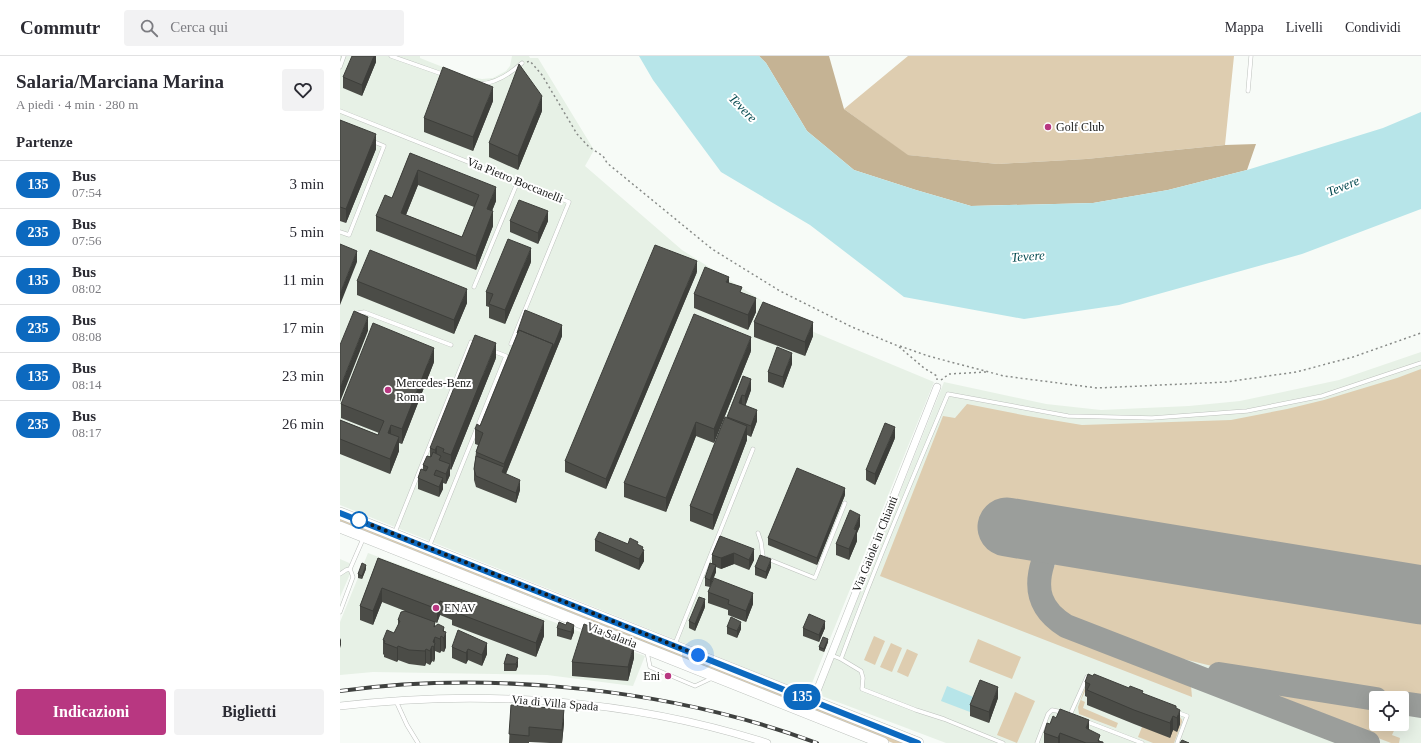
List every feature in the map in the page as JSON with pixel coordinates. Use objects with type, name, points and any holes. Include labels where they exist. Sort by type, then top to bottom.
[{"type":"main road","name":"Via Salaria","points":[[340,513],[918,743]]},
{"type":"main road","name":"Via Salaria","points":[[340,527],[883,743]]},
{"type":"street","name":"Via Gaiole in Chianti","points":[[813,701],[937,387]]},
{"type":"street","name":"Via di Villa Spada","points":[[340,706],[396,701],[460,698],[550,701],[622,710],[682,720],[724,730],[767,743]]},
{"type":"lane","points":[[340,67],[344,56]]},
{"type":"lane","points":[[391,56],[451,77]]},
{"type":"lane","points":[[1248,92],[1251,56]]},
{"type":"lane","points":[[474,83],[481,84],[498,80],[512,72],[522,63]]},
{"type":"lane","name":"Via Pietro Boccanelli","points":[[340,111],[569,202],[512,344]]},
{"type":"lane","points":[[340,232],[349,235],[384,146],[370,140]]},
{"type":"lane","points":[[474,287],[518,181]]},
{"type":"lane","points":[[354,322],[358,313],[364,312],[451,345]]},
{"type":"lane","points":[[394,534],[471,342],[478,345]]},
{"type":"lane","points":[[429,548],[506,356],[485,348]]},
{"type":"lane","points":[[841,659],[899,509],[948,394],[1068,416],[1152,418],[1247,411],[1322,396],[1421,363]]},
{"type":"lane","points":[[674,646],[753,449]]},
{"type":"lane","points":[[758,533],[763,556],[815,578],[845,503]]},
{"type":"lane","points":[[340,612],[353,577],[350,569],[364,537]]},
{"type":"lane","points":[[340,574],[350,569]]},
{"type":"lane","points":[[647,648],[650,667],[695,686],[716,676]]},
{"type":"lane","points":[[831,655],[862,671],[862,689],[944,719],[1003,743]]},
{"type":"lane","points":[[1070,715],[1087,677],[1094,680]]},
{"type":"lane","points":[[396,701],[407,725],[418,743]]},
{"type":"lane","points":[[1037,743],[1048,714],[1052,710],[1077,718]]},
{"type":"lane","points":[[1173,710],[1187,716],[1177,743]]},
{"type":"lane","points":[[1084,720],[1142,743]]},
{"type":"path","points":[[522,63],[530,61],[542,75],[577,134],[589,146],[602,156],[607,163],[712,249],[780,291],[852,327],[898,346],[928,356],[1004,376],[1097,388],[1226,382],[1303,370],[1354,357],[1421,332]]},
{"type":"path","points":[[898,346],[924,368],[938,376],[937,387]]},
{"type":"path","points":[[937,387],[942,378],[949,374],[989,372]]},
{"type":"shaded area","points":[[340,56],[420,56],[420,58],[468,77],[482,79],[493,78],[506,71],[510,66],[512,56],[529,56],[530,58],[538,58],[594,150],[585,166],[682,250],[797,323],[816,333],[934,382],[808,693],[340,505]]},
{"type":"shaded area","points":[[759,56],[829,56],[844,109],[908,155],[998,164],[1086,159],[1225,145],[1256,144],[1247,170],[1168,190],[1093,203],[971,206],[854,170],[807,131],[766,63]]},
{"type":"shaded area","name":"Golf Club","points":[[908,56],[1234,56],[1225,145],[1086,159],[998,164],[907,155],[844,109]]},
{"type":"shaded area","points":[[1421,352],[1421,743],[946,743],[819,695],[944,382],[1046,404],[1101,410],[1189,406],[1240,401],[1339,380]]},
{"type":"shaded area","points":[[1421,369],[1421,571],[1002,504],[994,547],[1029,552],[1034,557],[1033,597],[1035,605],[1045,621],[1055,630],[1186,679],[1191,686],[1192,697],[880,576],[943,416],[955,418],[967,404],[1082,425],[1231,420],[1324,400],[1397,378]]},
{"type":"shaded area","points":[[340,517],[906,743],[893,743],[530,596],[340,523]]},
{"type":"shaded area","points":[[368,553],[645,656],[633,686],[547,675],[373,672],[340,675],[340,622]]},
{"type":"shaded area","points":[[1064,557],[1421,614],[1421,698],[1409,696],[1409,691],[1375,691],[1216,667],[1171,656],[1069,618],[1055,606],[1050,594],[1049,587],[1051,572]]},
{"type":"shaded area","points":[[340,559],[354,565],[340,597]]},
{"type":"shaded area","points":[[874,636],[885,641],[875,665],[864,660]]},
{"type":"shaded area","points":[[978,639],[1021,657],[1012,679],[969,662]]},
{"type":"shaded area","points":[[891,643],[902,648],[892,672],[880,667]]},
{"type":"shaded area","points":[[907,649],[918,654],[908,677],[897,672]]},
{"type":"shaded area","points":[[1086,685],[1087,687],[1081,700],[1085,702],[1083,708],[1118,723],[1116,728],[1079,714],[1078,707]]},
{"type":"shaded area","points":[[1015,692],[1035,701],[1017,743],[997,735]]},
{"type":"shaded area","points":[[1269,692],[1369,707],[1369,731],[1394,731],[1392,735],[1400,738],[1399,743],[1391,743],[1267,695]]},
{"type":"shaded area","points":[[1180,717],[1182,722],[1174,743],[1153,743],[1138,737],[1142,727],[1173,730]]},
{"type":"water","name":"Tevere","points":[[639,56],[759,56],[766,63],[807,131],[854,170],[971,206],[1093,203],[1168,190],[1247,170],[1383,128],[1421,112],[1421,209],[1302,254],[1119,305],[1024,319],[904,297],[810,225],[721,172],[653,80]]},
{"type":"water","points":[[947,686],[976,698],[970,712],[941,701]]},
{"type":"building","points":[[352,56],[374,56],[362,85],[343,77]]},
{"type":"building","points":[[519,64],[542,96],[518,156],[489,143]]},
{"type":"building","points":[[443,67],[493,87],[473,137],[424,118]]},
{"type":"building","points":[[340,120],[376,134],[346,209],[340,207]]},
{"type":"building","points":[[410,153],[496,187],[487,209],[493,211],[476,256],[376,216],[385,195],[392,198]],"holes":[[[418,170],[479,195],[462,237],[401,213]]]},
{"type":"building","points":[[519,200],[548,211],[538,233],[510,221]]},
{"type":"building","points":[[508,239],[531,248],[505,310],[489,304],[493,294],[486,292]]},
{"type":"building","points":[[340,244],[357,251],[340,294]]},
{"type":"building","points":[[655,245],[697,261],[606,479],[565,461]]},
{"type":"building","points":[[370,250],[467,289],[454,320],[357,281]]},
{"type":"building","points":[[705,267],[729,277],[726,282],[742,287],[740,292],[756,298],[748,315],[694,294]]},
{"type":"building","points":[[763,302],[813,322],[805,342],[754,322]]},
{"type":"building","points":[[525,310],[562,325],[553,348],[553,344],[519,330],[517,333]]},
{"type":"building","points":[[354,311],[368,317],[340,388],[340,345]]},
{"type":"building","points":[[694,314],[751,337],[714,429],[696,422],[666,498],[624,483]]},
{"type":"building","name":"Mercedes-Benz Roma","points":[[373,323],[434,348],[402,429],[391,425],[388,433],[399,437],[390,459],[340,439],[340,420],[378,435],[384,421],[341,404]]},
{"type":"building","points":[[519,330],[553,344],[504,464],[476,452],[483,433],[475,429],[477,424],[480,426]]},
{"type":"building","points":[[475,335],[496,343],[451,455],[443,452],[444,449],[437,446],[435,450],[430,448]]},
{"type":"building","points":[[777,347],[792,353],[783,377],[768,372]]},
{"type":"building","points":[[743,376],[751,379],[745,396],[742,395],[739,403],[757,410],[751,426],[727,417]]},
{"type":"building","points":[[725,417],[747,426],[713,515],[690,506]]},
{"type":"building","points":[[885,423],[895,427],[875,474],[866,470]]},
{"type":"building","points":[[433,452],[441,456],[439,460],[450,464],[446,474],[436,470],[434,475],[443,478],[439,487],[418,478],[421,469],[426,471],[428,467],[423,465],[427,456],[431,457]]},
{"type":"building","points":[[476,456],[504,467],[502,472],[520,480],[516,493],[476,476],[474,469]]},
{"type":"building","points":[[797,468],[845,488],[817,558],[768,538]]},
{"type":"building","points":[[850,510],[860,515],[854,529],[857,530],[849,549],[836,544]]},
{"type":"building","points":[[599,532],[628,544],[630,538],[638,542],[637,544],[643,547],[642,549],[644,550],[639,559],[595,540]]},
{"type":"building","points":[[720,536],[754,549],[749,560],[734,553],[721,558],[712,555]]},
{"type":"building","points":[[760,555],[771,559],[766,572],[755,567]]},
{"type":"building","points":[[378,558],[544,621],[536,643],[452,611],[454,606],[440,601],[437,609],[382,588],[373,611],[360,606]]},
{"type":"building","points":[[362,563],[366,565],[362,576],[358,574]]},
{"type":"building","points":[[710,563],[716,565],[710,580],[705,578]]},
{"type":"building","points":[[714,578],[753,593],[746,611],[728,604],[729,600],[708,592]]},
{"type":"building","points":[[699,597],[705,599],[695,624],[689,621]]},
{"type":"building","points":[[405,611],[435,622],[434,627],[438,624],[444,627],[443,631],[446,632],[444,638],[441,636],[440,639],[435,637],[433,642],[435,643],[434,647],[432,646],[430,651],[426,649],[425,651],[409,650],[398,646],[397,648],[384,643],[385,641],[383,640],[387,630],[394,633],[400,621],[398,620],[401,612]]},
{"type":"building","points":[[809,614],[825,621],[819,635],[803,628]]},
{"type":"building","points":[[731,617],[741,622],[737,631],[727,627]]},
{"type":"building","points":[[559,622],[566,625],[567,622],[574,625],[571,632],[557,628]]},
{"type":"building","points":[[584,624],[634,644],[628,667],[572,662]]},
{"type":"building","points":[[458,630],[487,643],[482,655],[468,649],[466,653],[452,647]]},
{"type":"building","points":[[823,637],[828,639],[824,649],[819,647]]},
{"type":"building","points":[[507,654],[518,658],[516,664],[504,664]]},
{"type":"building","points":[[1088,674],[1093,676],[1094,674],[1129,688],[1130,686],[1143,691],[1142,693],[1176,706],[1176,708],[1180,710],[1177,718],[1173,716],[1170,723],[1134,710],[1087,690],[1090,684],[1085,682]]},
{"type":"building","points":[[980,680],[998,687],[989,712],[970,705]]},
{"type":"building","points":[[511,705],[564,709],[562,730],[529,727],[529,736],[509,734]]},
{"type":"building","points":[[1060,709],[1089,720],[1086,728],[1100,735],[1098,741],[1103,743],[1086,743],[1060,733],[1058,738],[1044,733],[1047,723],[1050,724],[1053,716],[1056,718]]},
{"type":"building","points":[[1182,740],[1189,743],[1180,743]]},
{"type":"taxiway","points":[[1071,537],[1058,541],[1049,548],[1040,572],[1039,590],[1041,598],[1050,613],[1057,620],[1066,626],[1368,743]]},
{"type":"taxiway","points":[[1219,674],[1369,698]]},
{"type":"taxiway","points":[[1409,704],[1421,706]]},
{"type":"runway","points":[[1007,527],[1421,595]]},
{"type":"railway","points":[[340,691],[398,685],[459,683],[520,684],[582,689],[643,697],[703,709],[761,724],[817,743]]},
{"type":"bus line","name":"135","points":[[340,513],[918,743]]},
{"type":"place","name":"Golf Club","points":[[1048,127]]},
{"type":"place","name":"Mercedes-Benz Roma","points":[[388,390]]},
{"type":"place","name":"ENAV","points":[[436,608]]},
{"type":"place","name":"Eni","points":[[668,676]]},
{"type":"route","points":[[359,520],[698,655]]}]
